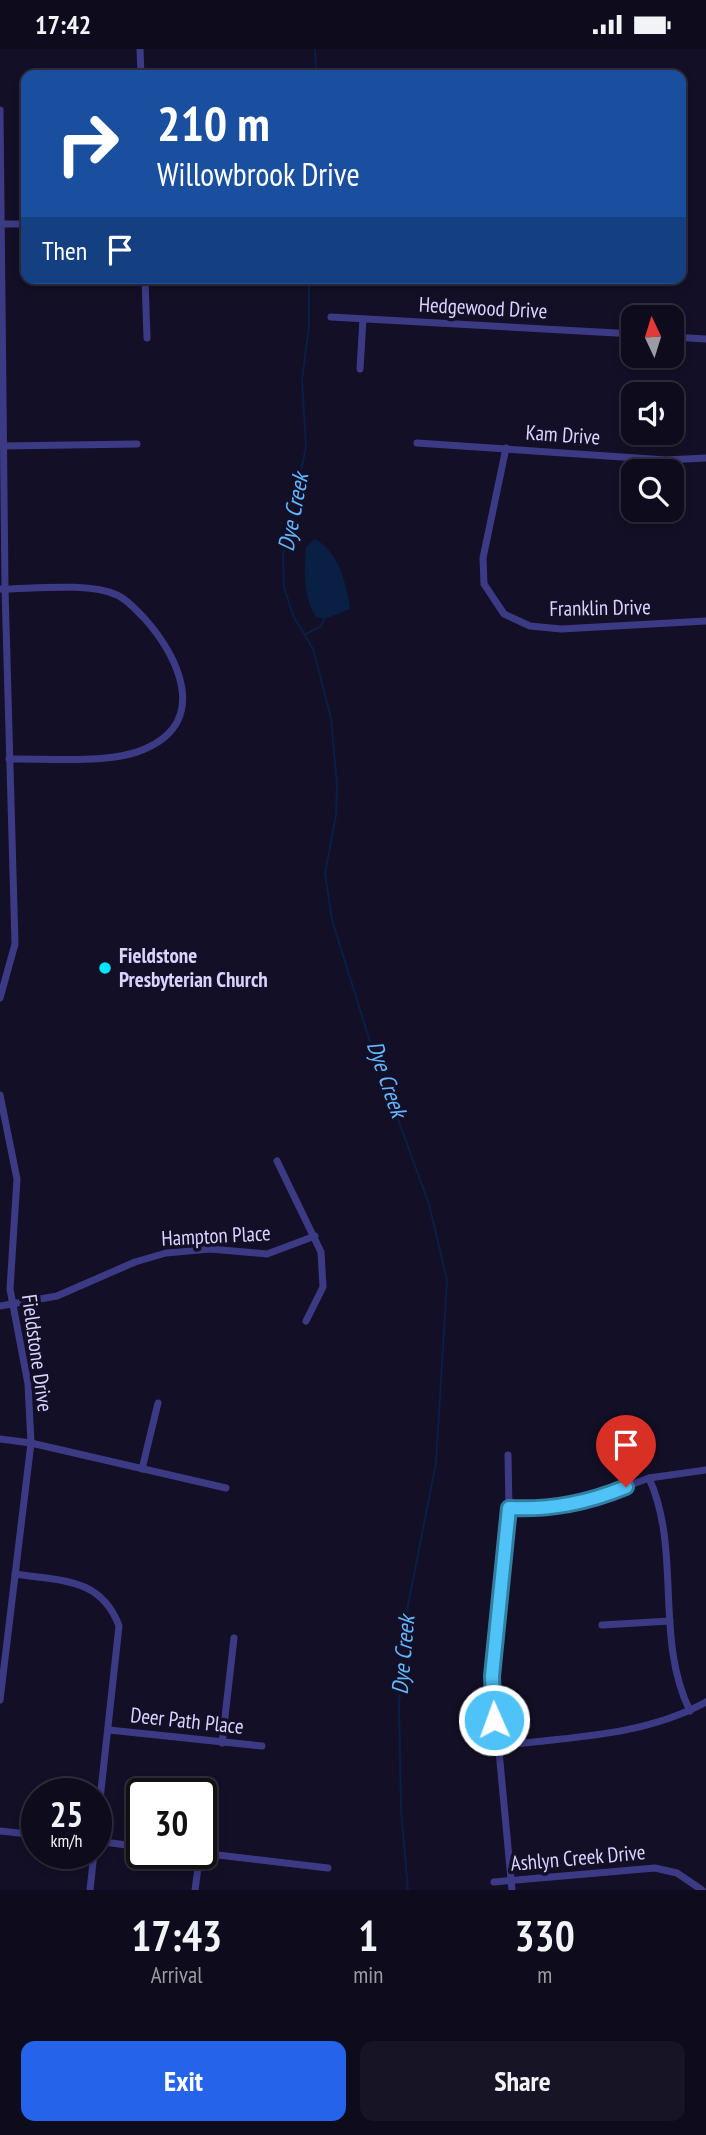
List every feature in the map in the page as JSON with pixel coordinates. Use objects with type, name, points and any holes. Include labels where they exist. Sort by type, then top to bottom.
[{"type":"street","points":[[140,49],[141,70]]},
{"type":"street","points":[[0,110],[4,446],[2,589],[15,944],[0,998]]},
{"type":"street","points":[[1,224],[21,224]]},
{"type":"street","points":[[145,284],[147,338]]},
{"type":"street","name":"Hedgewood Drive","points":[[331,317],[621,333]]},
{"type":"street","points":[[360,369],[363,319]]},
{"type":"street","points":[[684,337],[706,338]]},
{"type":"street","name":"Kam Drive","points":[[417,443],[666,460],[706,458]]},
{"type":"street","points":[[4,446],[137,444]]},
{"type":"street","name":"Franklin Drive","points":[[506,448],[483,558],[484,584],[504,614],[530,627],[561,629],[706,621]]},
{"type":"street","points":[[2,589],[95,589],[121,596],[170,650],[183,692],[181,713],[173,729],[160,741],[145,749],[110,757],[9,759]]},
{"type":"street","name":"Fieldstone Drive","points":[[0,1095],[17,1179],[10,1263],[12,1304],[28,1384],[31,1443],[0,1700]]},
{"type":"street","points":[[278,1161],[315,1236],[323,1261],[323,1287],[306,1321]]},
{"type":"street","name":"Hampton Place","points":[[0,1306],[57,1296],[135,1262],[166,1253],[210,1249],[267,1254],[315,1236]]},
{"type":"street","points":[[142,1469],[158,1403]]},
{"type":"street","points":[[0,1439],[31,1443],[226,1488]]},
{"type":"street","points":[[508,1455],[509,1508],[492,1676],[512,1890]]},
{"type":"street","points":[[509,1508],[535,1509],[579,1504],[649,1478],[706,1469]]},
{"type":"street","points":[[649,1478],[657,1496],[664,1527],[675,1677],[690,1711]]},
{"type":"street","points":[[15,1574],[89,1588],[103,1597],[113,1611],[119,1626],[119,1643],[103,1778]]},
{"type":"street","points":[[602,1625],[670,1621]]},
{"type":"street","points":[[222,1743],[234,1639]]},
{"type":"street","points":[[497,1746],[641,1729],[690,1711],[706,1702]]},
{"type":"street","name":"Deer Path Place","points":[[109,1730],[262,1746]]},
{"type":"street","points":[[0,1831],[21,1833]]},
{"type":"street","points":[[217,1855],[328,1868]]},
{"type":"street","name":"Ashlyn Creek Drive","points":[[494,1882],[655,1868],[677,1873],[702,1890]]},
{"type":"street","points":[[90,1890],[92,1869]]},
{"type":"street","points":[[195,1890],[198,1869]]},
{"type":"water","points":[[315,539],[336,560],[350,609],[325,619],[316,617],[305,583],[306,547]]},
{"type":"waterway","name":"Dye Creek","points":[[315,49],[316,70]]},
{"type":"waterway","name":"Dye Creek","points":[[309,284],[309,326],[302,380],[306,447],[283,556],[284,588],[294,617],[313,649],[331,718],[337,785],[336,815],[325,874],[332,920],[372,1048],[429,1204],[447,1280],[436,1463],[408,1605],[399,1703],[401,1809],[408,1890]]},
{"type":"waterway","points":[[306,634],[321,626],[325,618]]},
{"type":"place","name":"Fieldstone Presbyterian Church","points":[[105,968]]},
{"type":"route","points":[[494,1720],[492,1676],[509,1508],[535,1509],[579,1504],[626,1487]]}]
